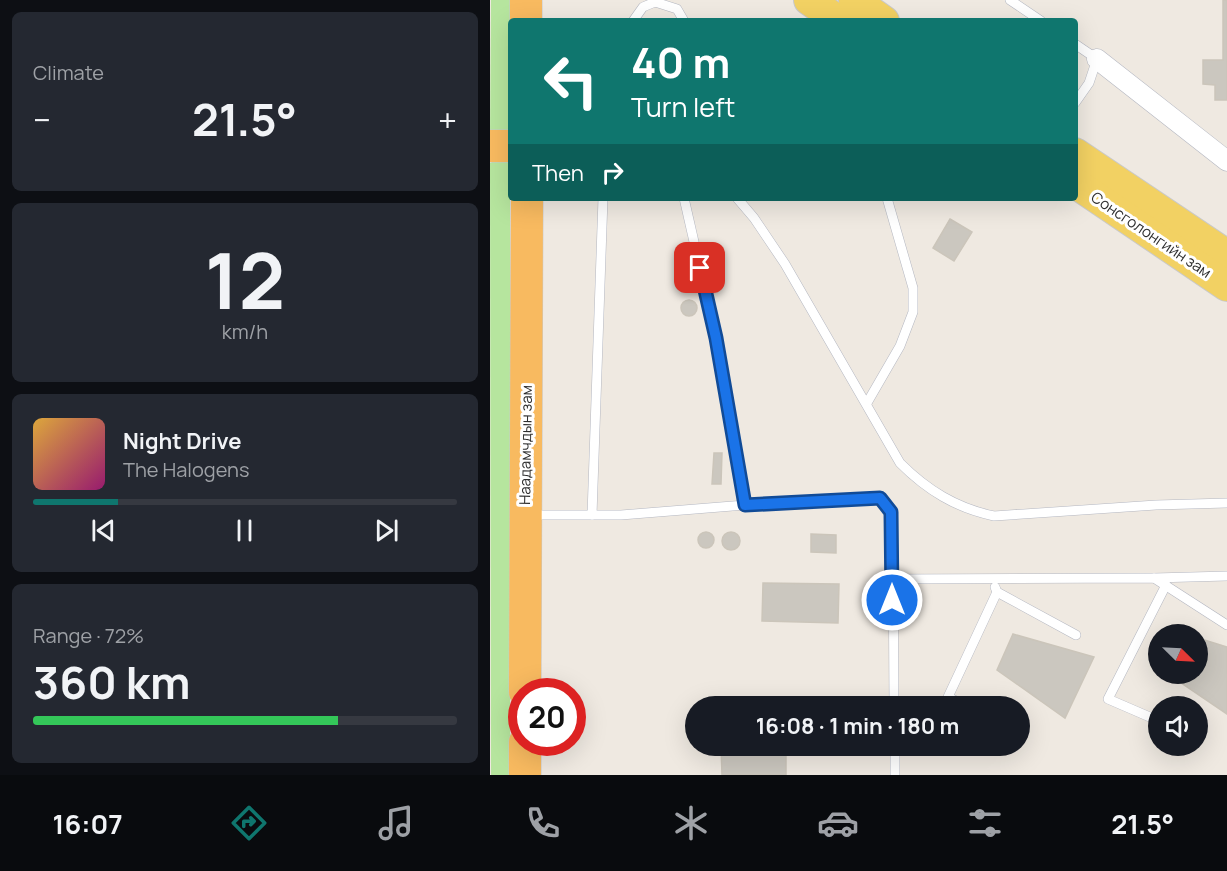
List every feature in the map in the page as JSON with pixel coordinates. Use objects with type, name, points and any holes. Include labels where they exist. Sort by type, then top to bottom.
[{"type":"highway","points":[[526,0],[526,18]]},
{"type":"highway","points":[[490,146],[508,146]]},
{"type":"highway","name":"Наадамчдын зам","points":[[525,678],[527,201]]},
{"type":"highway","points":[[525,756],[525,775]]},
{"type":"main road","points":[[809,0],[835,18]]},
{"type":"main road","points":[[854,0],[880,18]]},
{"type":"main road","name":"Сонсголонгийн зам","points":[[1078,155],[1226,255]]},
{"type":"main road","name":"Сонсголонгийн зам","points":[[1078,185],[1226,286]]},
{"type":"street","points":[[1097,59],[1226,161]]},
{"type":"lane","points":[[1010,0],[1037,18]]},
{"type":"lane","points":[[635,18],[643,7],[655,2],[677,9],[682,18]]},
{"type":"lane","points":[[1078,46],[1097,59],[1089,83],[1078,99]]},
{"type":"lane","points":[[592,514],[603,201]]},
{"type":"lane","points":[[685,201],[716,338],[745,505]]},
{"type":"lane","points":[[740,201],[785,264],[900,463],[920,483],[968,511],[994,516],[1156,505],[1226,503]]},
{"type":"lane","points":[[867,403],[900,346],[913,312],[913,288],[888,201]]},
{"type":"lane","points":[[526,515],[621,515],[745,505],[880,498],[891,512],[894,696]]},
{"type":"lane","points":[[892,579],[1226,576]]},
{"type":"lane","points":[[948,696],[997,592],[993,578]]},
{"type":"lane","points":[[1154,578],[1226,625]]},
{"type":"lane","points":[[1148,717],[1108,699],[1166,585]]},
{"type":"lane","points":[[997,592],[1075,634]]},
{"type":"lane","points":[[895,756],[895,775]]},
{"type":"green space","points":[[491,0],[510,0],[508,139],[490,138]]},
{"type":"green space","points":[[498,159],[508,161],[508,201],[510,201],[508,756],[510,756],[510,775],[491,775],[490,163]]},
{"type":"building","points":[[1223,0],[1227,0],[1227,100],[1215,100],[1215,85],[1203,84],[1203,60],[1223,60]]},
{"type":"building","points":[[950,219],[972,232],[954,261],[933,248]]},
{"type":"building","points":[[685,273],[691,273],[696,281],[694,287],[685,289],[680,284],[680,278]]},
{"type":"building","points":[[686,300],[692,300],[697,308],[695,314],[686,316],[681,311],[681,305]]},
{"type":"building","points":[[714,453],[722,453],[721,484],[712,484]]},
{"type":"building","points":[[703,532],[709,532],[714,540],[712,546],[703,548],[698,543],[698,537]]},
{"type":"building","points":[[731,532],[739,537],[740,541],[735,549],[731,550],[723,545],[722,541],[727,533]]},
{"type":"building","points":[[811,534],[836,535],[836,553],[811,552]]},
{"type":"building","points":[[763,583],[839,584],[838,623],[762,621]]},
{"type":"building","points":[[1013,634],[1094,657],[1065,718],[997,670]]},
{"type":"building","points":[[1208,641],[1227,647],[1227,714],[1208,701],[1208,696],[1200,696],[1183,684],[1208,684]]},
{"type":"building","points":[[721,756],[786,756],[786,775],[722,775]]},
{"type":"route","points":[[700,268],[716,338],[745,505],[880,498],[891,512],[892,600]]}]
